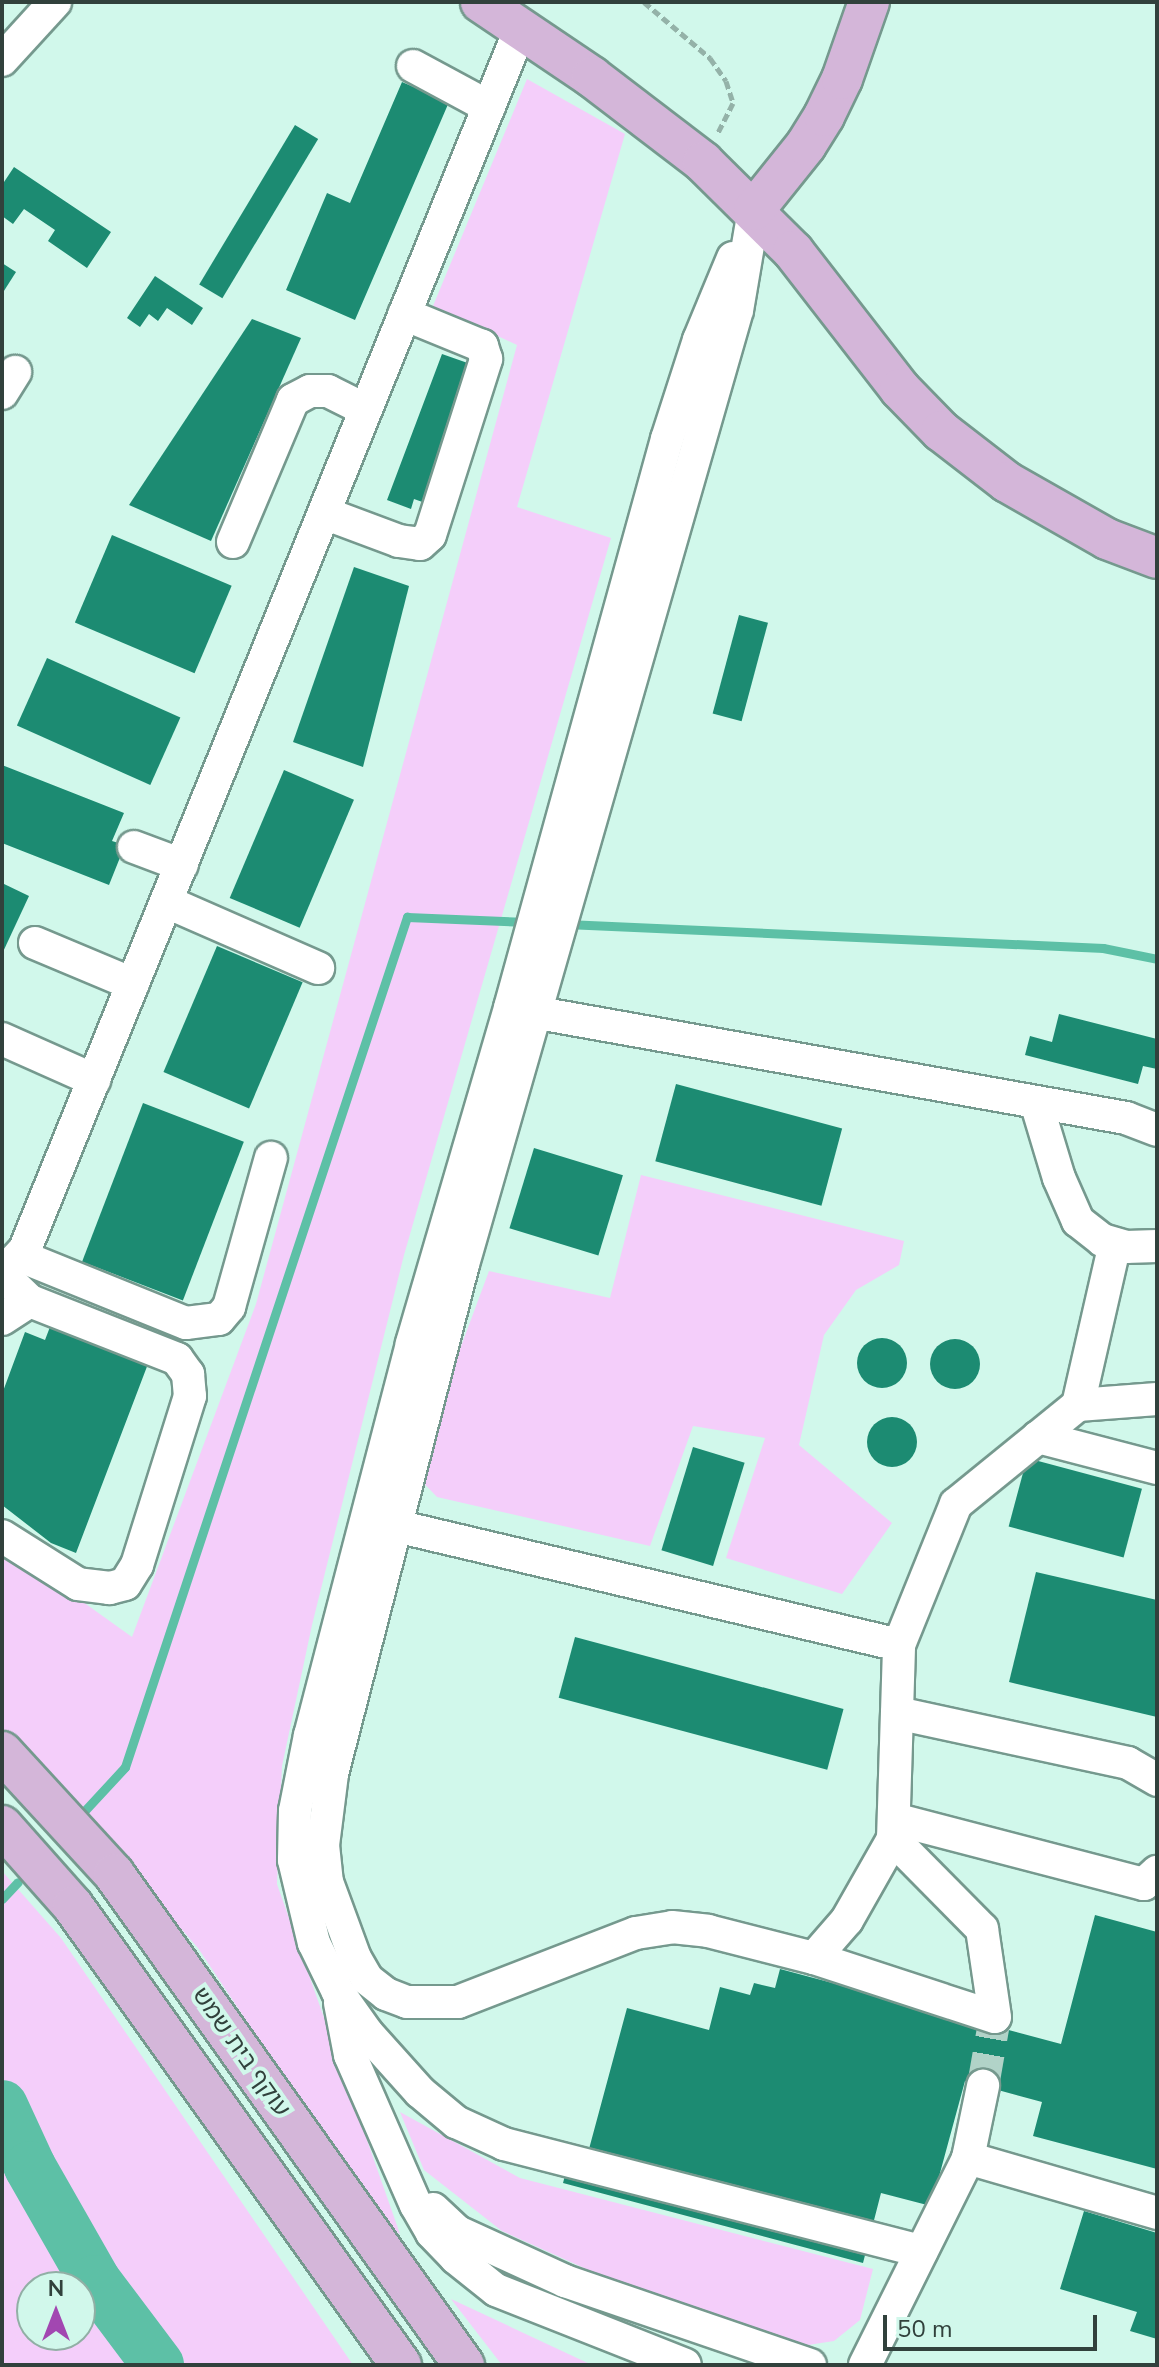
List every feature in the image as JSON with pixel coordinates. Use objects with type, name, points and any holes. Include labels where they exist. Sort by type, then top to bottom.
[{"type":"main road","points":[[481,2],[592,77],[703,162],[793,251],[900,389],[941,431],[1007,482],[1107,539],[1157,558]]},
{"type":"main road","points":[[754,210],[806,145],[824,116],[842,79],[869,2]]},
{"type":"main road","name":"עוקף בית שמש","points":[[2,1752],[114,1874],[464,2365]]},
{"type":"main road","points":[[2,1826],[81,1917],[399,2362]]},
{"type":"street","points":[[2,60],[55,2]]},
{"type":"street","points":[[11,1265],[94,1080],[520,30]]},
{"type":"street","points":[[413,66],[489,107]]},
{"type":"street","points":[[754,210],[699,340],[667,439],[522,1011],[412,1344],[382,1523],[324,1815],[327,1882],[355,1958],[367,1979],[386,1994],[407,2002],[458,2002],[636,1933],[672,1927],[708,1931],[814,1958],[995,2017],[982,1929],[894,1829]]},
{"type":"street","points":[[324,513],[399,541],[420,544],[430,535],[486,359],[482,346],[404,314]]},
{"type":"street","points":[[233,542],[293,400],[310,391],[328,391],[366,410]]},
{"type":"street","points":[[134,847],[182,865]]},
{"type":"street","points":[[167,902],[318,968]]},
{"type":"street","points":[[35,943],[133,984]]},
{"type":"street","points":[[522,1011],[1126,1118],[1157,1130]]},
{"type":"street","points":[[2,1039],[94,1080]]},
{"type":"street","points":[[1036,1102],[1059,1178],[1078,1221],[1102,1240],[1115,1244],[1157,1246]]},
{"type":"street","points":[[11,1265],[186,1323],[219,1319],[229,1307],[271,1158]]},
{"type":"street","points":[[1078,1405],[1115,1244]]},
{"type":"street","points":[[2,1536],[78,1584],[110,1588],[125,1584],[137,1565],[190,1396],[188,1374],[177,1359],[30,1301],[11,1265]]},
{"type":"street","points":[[2,1319],[30,1301]]},
{"type":"street","points":[[814,1958],[847,1920],[894,1829],[899,1645],[956,1504],[1078,1405],[1157,1399]]},
{"type":"street","points":[[1038,1437],[1157,1468]]},
{"type":"street","points":[[382,1523],[899,1645]]},
{"type":"street","points":[[382,1523],[310,1735],[295,1811],[294,1860],[314,1943],[338,1992],[367,2033],[420,2092],[456,2122],[504,2144],[922,2251]]},
{"type":"street","points":[[897,1713],[1128,1763],[1157,1780]]},
{"type":"street","points":[[894,1829],[1153,1882]]},
{"type":"street","points":[[338,1992],[350,2055],[407,2185],[432,2233],[456,2258],[496,2290],[685,2365]]},
{"type":"street","points":[[865,2365],[968,2158],[983,2086]]},
{"type":"street","points":[[968,2158],[1157,2213]]},
{"type":"street","points":[[407,2185],[458,2232],[552,2275],[810,2365]]},
{"type":"path","points":[[644,2],[710,58],[726,81],[733,103],[703,162]]},
{"type":"shaded area","points":[[527,79],[625,134],[517,507],[611,538],[404,1255],[312,1625],[282,1766],[277,1884],[400,2234],[381,2223],[198,1948],[54,1784],[2,1737],[2,1544],[132,1637],[256,1304],[517,345],[433,306]]},
{"type":"shaded area","points":[[641,1175],[904,1241],[899,1265],[856,1290],[824,1335],[799,1445],[892,1523],[842,1594],[726,1558],[765,1438],[693,1426],[650,1546],[437,1497],[414,1473],[489,1271],[610,1298]]},
{"type":"shaded area","points":[[2,1871],[61,1938],[353,2365],[2,2365]]},
{"type":"shaded area","points":[[400,2112],[520,2178],[873,2269],[860,2320],[834,2341],[808,2345],[613,2281],[502,2231],[424,2170]]},
{"type":"shaded area","points":[[451,2299],[592,2365],[502,2365]]},
{"type":"building","points":[[402,82],[449,102],[355,320],[286,290],[327,193],[350,203]]},
{"type":"building","points":[[295,125],[318,139],[222,298],[199,284]]},
{"type":"building","points":[[14,167],[111,232],[87,268],[48,241],[55,230],[24,209],[13,224],[2,216],[2,185]]},
{"type":"building","points":[[2,263],[16,272],[2,294]]},
{"type":"building","points":[[155,276],[203,308],[192,325],[167,308],[158,321],[149,314],[140,327],[127,318]]},
{"type":"building","points":[[252,319],[301,338],[211,541],[129,505]]},
{"type":"building","points":[[442,354],[479,367],[428,504],[414,499],[411,509],[387,500]]},
{"type":"building","points":[[112,535],[232,586],[195,673],[75,622]]},
{"type":"building","points":[[354,567],[409,586],[363,767],[293,742]]},
{"type":"building","points":[[739,615],[768,623],[742,721],[713,714]]},
{"type":"building","points":[[47,658],[180,717],[150,785],[17,726]]},
{"type":"building","points":[[2,765],[124,813],[112,841],[125,845],[109,885],[2,843]]},
{"type":"building","points":[[284,770],[354,800],[300,928],[230,898]]},
{"type":"building","points":[[2,883],[29,896],[2,954]]},
{"type":"building","points":[[217,946],[303,982],[249,1108],[163,1072]]},
{"type":"building","points":[[1059,1014],[1157,1039],[1157,1069],[1143,1066],[1138,1084],[1025,1055],[1030,1036],[1052,1042]]},
{"type":"building","points":[[676,1084],[842,1129],[821,1206],[655,1161]]},
{"type":"building","points":[[143,1103],[244,1142],[183,1300],[82,1262]]},
{"type":"building","points":[[534,1148],[623,1175],[598,1256],[509,1228]]},
{"type":"building","points":[[53,1319],[151,1356],[76,1553],[51,1543],[2,1505],[2,1394],[25,1332],[45,1340]]},
{"type":"building","points":[[882,1338],[900,1345],[907,1363],[900,1381],[882,1388],[864,1381],[857,1363],[864,1345]]},
{"type":"building","points":[[955,1339],[973,1346],[980,1364],[973,1382],[955,1389],[937,1382],[930,1364],[937,1346]]},
{"type":"building","points":[[892,1417],[910,1424],[917,1442],[910,1460],[892,1467],[874,1460],[867,1442],[874,1424]]},
{"type":"building","points":[[693,1447],[745,1463],[713,1566],[661,1550]]},
{"type":"building","points":[[1027,1458],[1142,1489],[1124,1557],[1009,1527]]},
{"type":"building","points":[[1036,1572],[1157,1600],[1157,1717],[1009,1682]]},
{"type":"building","points":[[575,1637],[844,1709],[827,1770],[559,1698]]},
{"type":"building","points":[[1095,1915],[1157,1932],[1157,2169],[1033,2136],[1042,2102],[965,2081],[931,2206],[881,2193],[863,2263],[563,2183],[573,2145],[589,2149],[627,2008],[709,2030],[720,1987],[750,1995],[754,1983],[775,1988],[780,1969],[1061,2044]]},
{"type":"building","points":[[1084,2211],[1157,2233],[1157,2339],[1130,2331],[1137,2312],[1060,2289]]},
{"type":"waterway","points":[[76,1820],[125,1767],[407,917],[527,922]]},
{"type":"waterway","points":[[566,924],[1103,948],[1157,959]]},
{"type":"waterway","points":[[2,1899],[18,1882]]},
{"type":"waterway","points":[[2,2106],[30,2167],[95,2281],[158,2365]]},
{"type":"tunnel","points":[[983,2086],[995,2017]]}]
